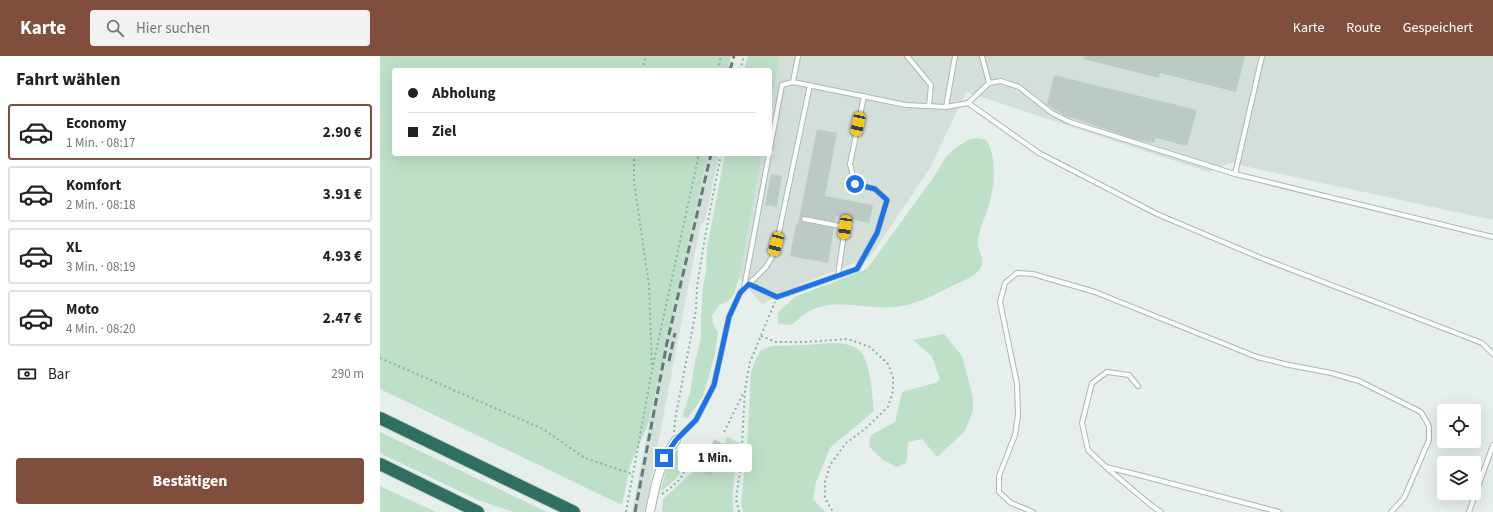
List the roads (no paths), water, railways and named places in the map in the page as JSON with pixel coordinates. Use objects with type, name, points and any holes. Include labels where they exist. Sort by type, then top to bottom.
[{"type":"highway","points":[[380,418],[574,512]]},
{"type":"highway","points":[[380,464],[478,512]]},
{"type":"street","points":[[650,512],[664,458],[676,440]]},
{"type":"lane","points":[[793,82],[798,56]]},
{"type":"lane","points":[[907,56],[931,85],[929,106]]},
{"type":"lane","points":[[946,107],[955,56]]},
{"type":"lane","points":[[982,56],[989,83]]},
{"type":"lane","points":[[1235,174],[1262,56]]},
{"type":"lane","points":[[772,138],[782,84],[793,82],[906,105],[946,107],[968,103],[989,83],[1001,81],[1019,87],[1052,113],[1070,122],[1235,174],[1493,238]]},
{"type":"lane","points":[[676,440],[696,420],[714,385],[729,317],[740,293],[766,267],[772,257],[779,232],[810,85]]},
{"type":"lane","points":[[749,284],[777,297],[857,269],[877,233],[887,200],[875,189],[855,184],[850,164],[864,96]]},
{"type":"lane","points":[[968,103],[1039,153],[1157,214],[1261,258],[1482,343],[1493,354]]},
{"type":"lane","points":[[744,288],[769,156]]},
{"type":"lane","points":[[804,219],[845,227],[838,276]]},
{"type":"lane","points":[[1034,512],[1011,503],[999,492],[1000,476],[1015,435],[1018,415],[1018,384],[1000,302],[1005,283],[1017,273],[1033,274],[1095,292],[1257,357],[1288,365],[1331,373],[1359,381],[1421,412],[1429,426],[1428,440],[1404,498],[1391,512]]},
{"type":"lane","points":[[1138,386],[1129,375],[1107,372],[1092,383],[1082,423],[1088,450],[1106,467],[1161,512]]},
{"type":"lane","points":[[1469,512],[1493,445]]},
{"type":"lane","points":[[1106,467],[1280,512]]},
{"type":"railway","points":[[731,68],[734,56]]},
{"type":"railway","points":[[635,512],[667,343],[711,156]]},
{"type":"railway","points":[[669,361],[675,333]]}]
